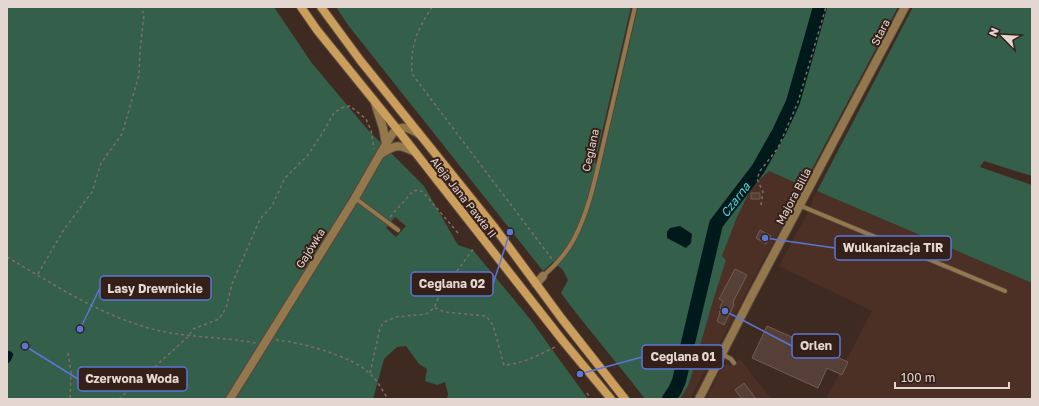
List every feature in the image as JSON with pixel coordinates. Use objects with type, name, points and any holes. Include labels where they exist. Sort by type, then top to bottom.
[{"type":"main road","name":"Aleja Jana Pawła II","points":[[301,7],[317,30],[397,129],[576,357],[611,399]]},
{"type":"main road","name":"Aleja Jana Pawła II","points":[[321,7],[360,60],[492,224],[536,284],[625,399]]},
{"type":"street","name":"Stara","points":[[874,67],[905,7]]},
{"type":"street","name":"Majora Billa","points":[[699,399],[874,67]]},
{"type":"street","points":[[374,101],[383,128],[386,144]]},
{"type":"street","points":[[397,129],[409,129],[419,134]]},
{"type":"street","name":"Gajówka","points":[[230,399],[355,198],[386,144],[397,129]]},
{"type":"street","points":[[380,154],[394,146],[400,145],[415,152]]},
{"type":"street","name":"Ceglana","points":[[536,284],[543,276]]},
{"type":"lane","name":"Ceglana","points":[[543,276],[556,265],[565,254],[574,238],[585,211],[598,165],[635,7]]},
{"type":"lane","points":[[355,198],[398,230]]},
{"type":"lane","points":[[801,206],[1005,291]]},
{"type":"lane","points":[[722,354],[731,359],[734,363]]},
{"type":"path","points":[[38,274],[63,231],[92,192],[101,163],[122,134],[139,75],[144,16],[141,7]]},
{"type":"path","points":[[432,7],[419,28],[411,56],[412,74],[556,265]]},
{"type":"path","points":[[761,205],[763,192],[757,179],[760,171],[778,148],[798,102],[826,7]]},
{"type":"path","points":[[119,399],[189,336],[193,329],[219,319],[226,308],[232,284],[260,219],[272,206],[285,178],[308,155],[334,112],[341,108],[350,106],[366,119],[372,130],[374,152],[380,154]]},
{"type":"path","points":[[386,222],[413,191],[418,190],[423,192],[458,233]]},
{"type":"path","points":[[370,373],[380,328],[384,322],[396,317],[426,314],[434,308],[440,294],[474,248]]},
{"type":"path","points":[[7,256],[75,297],[107,314],[143,327],[189,336],[265,342],[292,342],[310,346],[359,364],[370,373],[388,399]]},
{"type":"path","points":[[434,308],[445,312],[486,316],[493,325],[504,365],[513,364],[537,356],[555,347]]},
{"type":"path","points":[[68,353],[70,399]]},
{"type":"path","points":[[587,393],[591,399]]},
{"type":"shaded area","points":[[769,171],[803,186],[690,399],[680,399],[688,386],[691,377],[726,260],[722,256],[737,217],[753,185]]},
{"type":"shaded area","points":[[817,191],[1032,283],[1032,399],[826,399],[872,311],[779,266],[806,216]]},
{"type":"shaded area","points":[[740,359],[771,399],[706,399],[723,365],[728,364],[731,366]]},
{"type":"green space","points":[[7,7],[274,7],[311,62],[367,129],[424,186],[458,245],[473,250],[530,319],[588,399],[447,399],[448,394],[445,382],[437,385],[425,381],[427,369],[419,364],[406,346],[397,347],[384,359],[373,399],[7,399]],"holes":[[[395,217],[406,226],[396,237],[386,228]]]},
{"type":"green space","points":[[336,7],[631,7],[595,163],[601,165],[638,7],[898,7],[803,186],[769,171],[753,185],[737,217],[722,256],[726,260],[691,377],[688,386],[680,399],[645,399],[561,293],[568,280],[563,270],[553,262],[543,271],[348,25]]},
{"type":"green space","points":[[913,7],[1032,7],[1032,176],[984,161],[980,167],[1032,185],[1032,283],[817,191]]},
{"type":"water","points":[[680,226],[692,234],[691,243],[686,248],[667,238],[667,232],[670,228]]},
{"type":"building","points":[[751,193],[760,193],[760,199],[751,199]]},
{"type":"building","points":[[760,230],[771,236],[766,244],[756,238]]},
{"type":"building","points":[[735,269],[747,275],[733,302],[734,305],[724,325],[717,321],[723,301],[719,299]]},
{"type":"building","points":[[767,326],[848,362],[842,375],[827,368],[818,388],[752,358]]},
{"type":"building","points":[[744,383],[756,399],[742,399],[735,390]]},
{"type":"waterway","name":"Czarna","points":[[669,399],[679,381],[716,224],[758,169],[779,132],[793,102],[820,7]]},
{"type":"waterway","points":[[7,359],[9,355]]},
{"type":"place","name":"Ceglana 02","points":[[510,232]]},
{"type":"place","name":"Wulkanizacja TIR","points":[[765,238]]},
{"type":"place","name":"Orlen","points":[[725,311]]},
{"type":"place","name":"Lasy Drewnickie","points":[[80,329]]},
{"type":"place","name":"Czerwona Woda","points":[[25,346]]},
{"type":"place","name":"Ceglana 01","points":[[580,374]]}]
